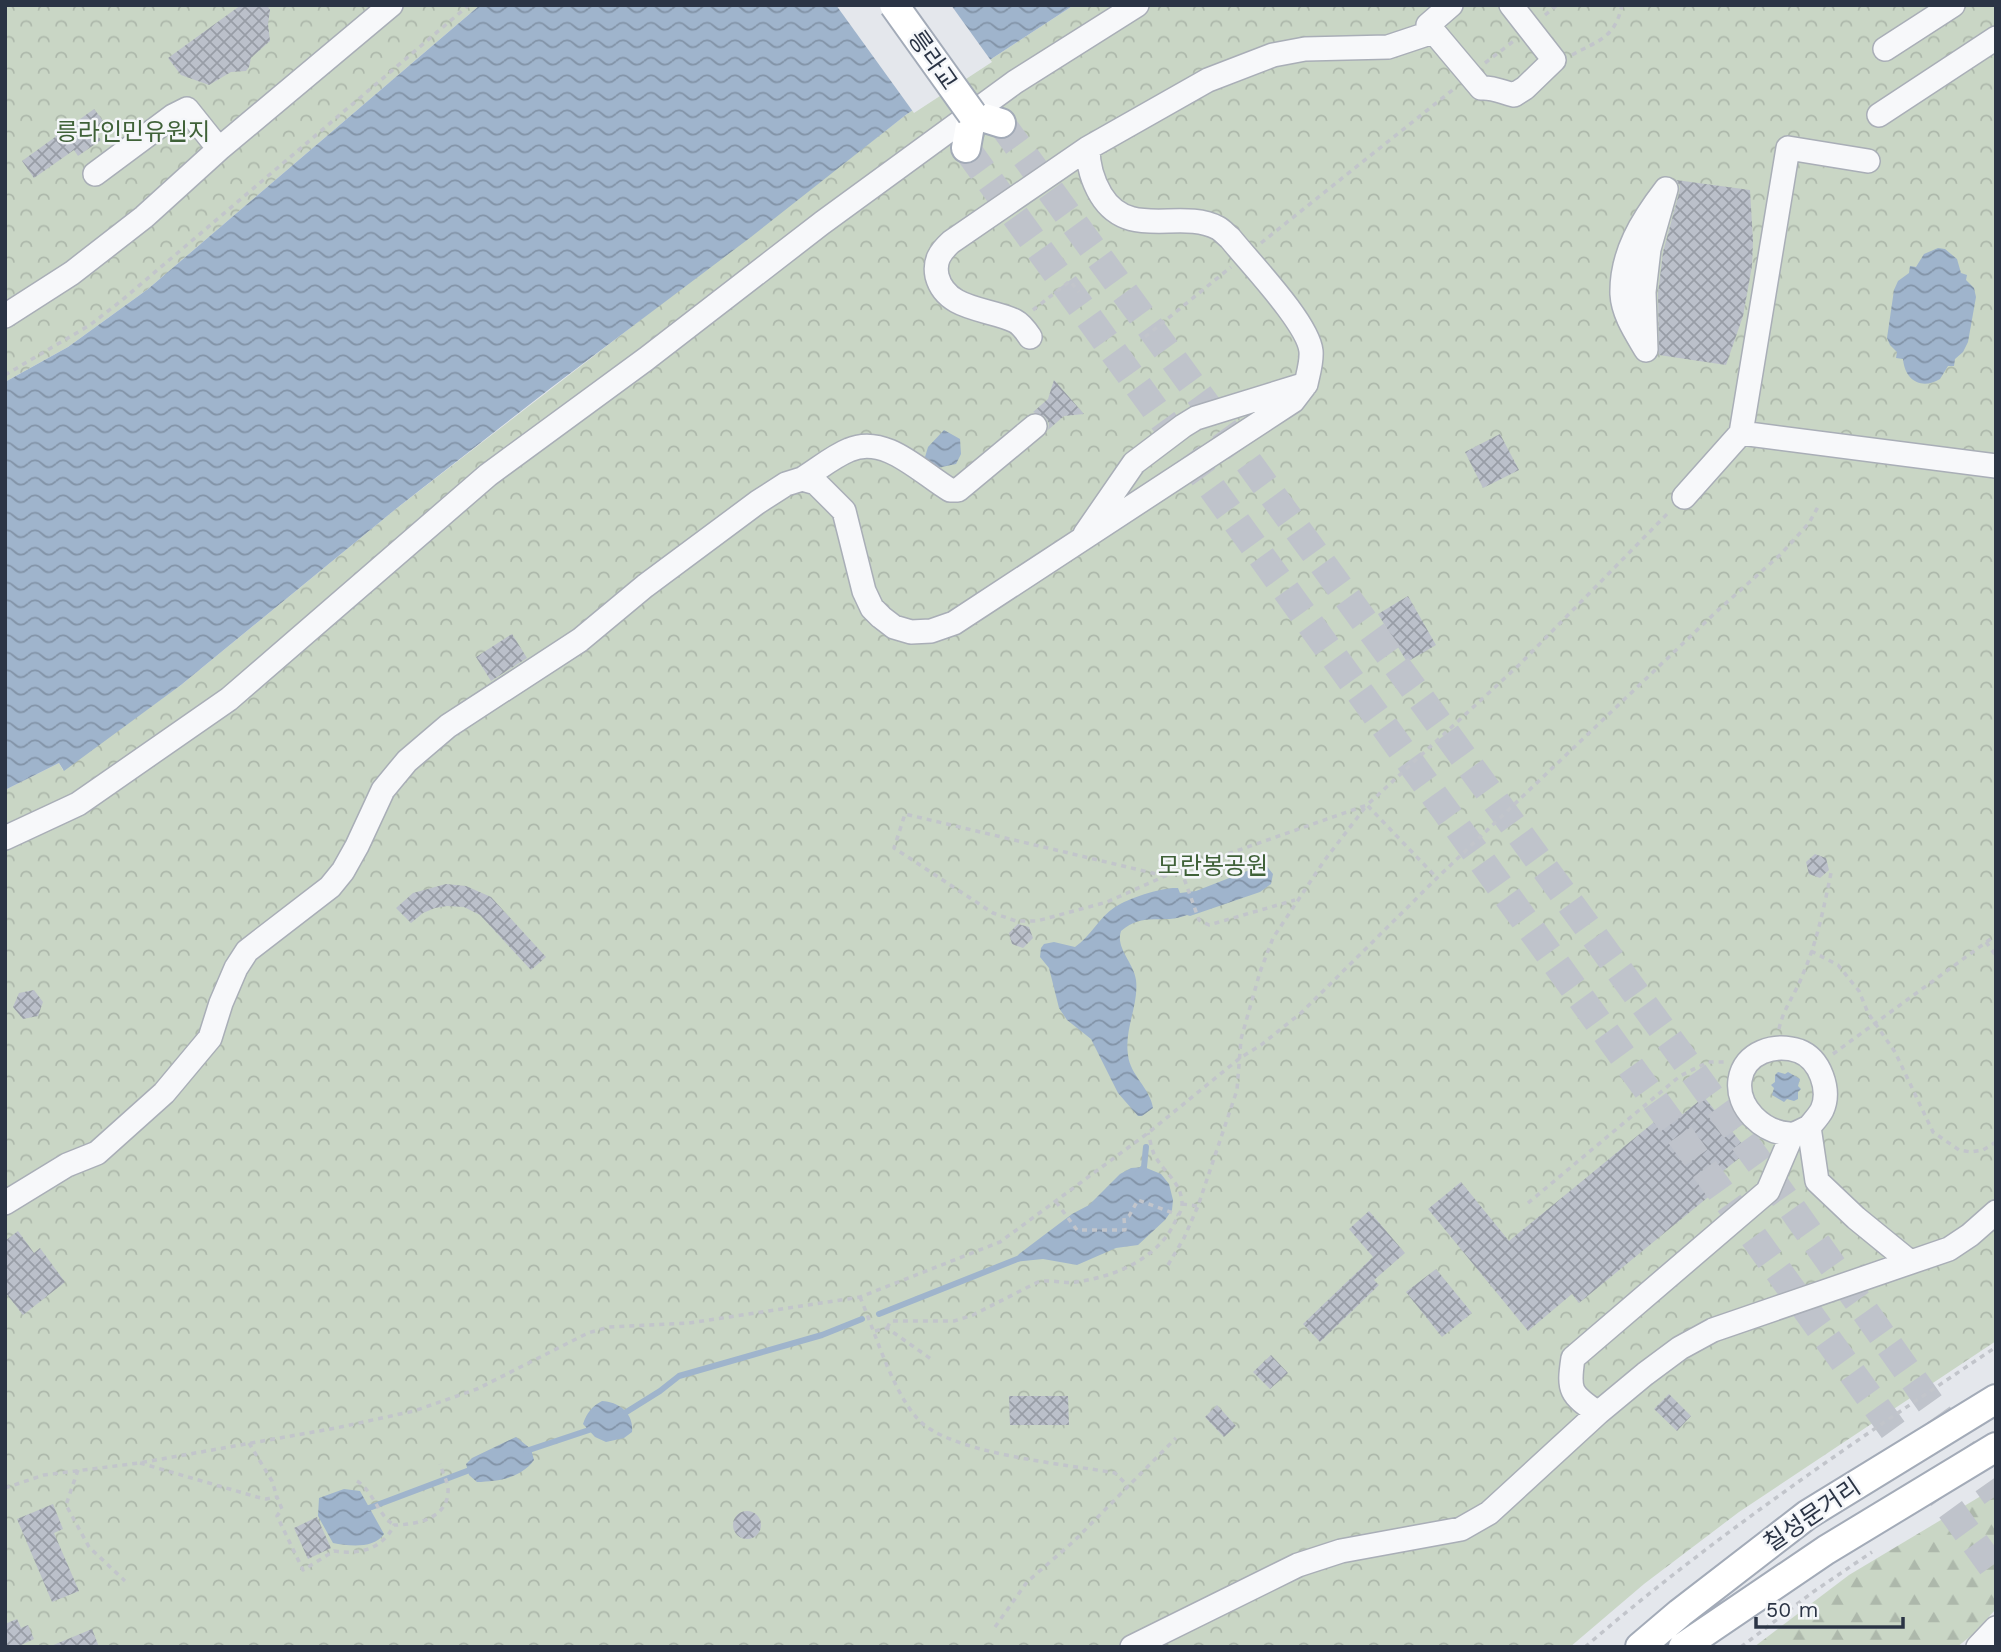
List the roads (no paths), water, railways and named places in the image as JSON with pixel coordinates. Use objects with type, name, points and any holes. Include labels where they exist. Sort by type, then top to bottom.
[{"type":"main road","name":"릉라교","points":[[894,5],[972,114]]},
{"type":"main road","points":[[966,148],[972,114],[1001,123]]},
{"type":"main road","name":"칠성문거리","points":[[1640,1647],[1807,1515],[1996,1399]]},
{"type":"main road","name":"칠성문거리","points":[[1683,1647],[1826,1550],[1996,1447]]},
{"type":"street","points":[[5,316],[72,273],[123,233],[391,5]]},
{"type":"street","points":[[5,838],[78,804],[229,699],[488,475],[646,359],[822,223],[1015,82],[1138,5]]},
{"type":"street","points":[[1388,47],[1426,5]]},
{"type":"street","points":[[1451,5],[1428,25],[1481,88],[1494,87],[1503,93],[1514,95],[1554,60],[1511,5]]},
{"type":"street","points":[[1885,49],[1953,5]]},
{"type":"street","points":[[1024,329],[949,296],[938,279],[938,257],[951,242],[1088,148],[1180,94],[1242,66],[1273,55],[1305,49],[1388,47],[1433,32]]},
{"type":"street","points":[[1879,115],[1996,37]]},
{"type":"street","points":[[95,174],[173,116],[187,109],[219,149]]},
{"type":"street","points":[[802,479],[816,483],[844,511],[864,591],[872,608],[894,627],[911,632],[931,631],[954,624],[1293,401],[1306,384],[1311,359],[1308,340],[1295,318],[1219,228],[1203,223],[1138,221],[1115,211],[1105,201],[1091,176],[1088,148]]},
{"type":"street","points":[[1684,497],[1741,433],[1788,148],[1868,161]]},
{"type":"street","points":[[1666,189],[1649,249],[1643,292],[1646,350],[1630,323],[1622,296],[1625,269],[1631,242],[1649,210],[1666,189]]},
{"type":"street","points":[[1079,543],[1134,463],[1183,426],[1196,418],[1306,384]]},
{"type":"street","points":[[5,1203],[67,1165],[97,1153],[164,1093],[211,1038],[221,1003],[236,968],[247,951],[330,887],[357,846],[383,790],[407,761],[447,726],[580,640],[645,586],[758,502],[848,450],[868,444],[883,447],[950,490],[958,490],[1035,426]]},
{"type":"street","points":[[1741,433],[1996,466]]},
{"type":"street","points":[[1598,1413],[1580,1401],[1569,1383],[1573,1358],[1769,1191],[1800,1131],[1822,1109],[1825,1087],[1817,1066],[1802,1052],[1783,1047],[1763,1050],[1747,1062],[1740,1081],[1742,1100],[1753,1119],[1771,1130],[1800,1131]]},
{"type":"street","points":[[1800,1131],[1817,1181],[1856,1218],[1910,1262]]},
{"type":"street","points":[[1132,1647],[1298,1565],[1341,1551],[1461,1529],[1489,1513],[1598,1413],[1679,1348],[1713,1330],[1949,1249],[1996,1212]]},
{"type":"street","points":[[1978,1647],[1996,1628]]},
{"type":"water","points":[[480,5],[1074,5],[907,114],[397,508],[181,685],[64,771],[59,763],[5,790],[5,382],[68,347],[148,289]]},
{"type":"water","points":[[1938,248],[1945,249],[1957,259],[1961,273],[1967,275],[1966,280],[1974,288],[1976,297],[1968,342],[1963,352],[1955,359],[1954,366],[1948,366],[1940,379],[1927,384],[1911,378],[1904,367],[1903,359],[1896,358],[1897,352],[1887,338],[1894,290],[1898,281],[1909,273],[1910,266],[1916,267],[1924,254]]},
{"type":"water","points":[[944,430],[960,439],[961,454],[956,464],[937,468],[925,457],[928,447]]},
{"type":"water","points":[[1265,864],[1273,874],[1271,884],[1260,892],[1190,916],[1138,921],[1121,931],[1121,943],[1136,980],[1128,1055],[1132,1069],[1148,1094],[1153,1108],[1138,1116],[1118,1093],[1091,1039],[1067,1020],[1059,1008],[1049,968],[1040,957],[1041,948],[1044,944],[1054,942],[1075,947],[1109,911],[1137,897],[1171,888],[1178,888],[1180,893],[1196,891]]},
{"type":"water","points":[[1778,1072],[1788,1072],[1800,1079],[1798,1099],[1787,1099],[1784,1102],[1772,1095],[1774,1088],[1771,1085]]},
{"type":"water","points":[[1144,1167],[1161,1174],[1169,1184],[1173,1200],[1172,1210],[1165,1220],[1138,1245],[1116,1248],[1077,1265],[1043,1259],[1013,1262],[1019,1254],[1072,1214],[1089,1205],[1120,1174],[1131,1168]]},
{"type":"water","points":[[602,1401],[619,1406],[628,1414],[632,1432],[624,1438],[606,1442],[595,1437],[583,1424],[590,1411]]},
{"type":"water","points":[[516,1437],[531,1449],[534,1460],[522,1471],[493,1481],[477,1482],[469,1475],[466,1464],[472,1458]]},
{"type":"water","points":[[344,1489],[360,1491],[384,1534],[380,1539],[361,1545],[333,1543],[318,1516],[319,1498]]},
{"type":"waterway","points":[[1138,1173],[1144,1167],[1146,1147]]},
{"type":"waterway","points":[[879,1314],[1020,1258]]},
{"type":"waterway","points":[[620,1416],[679,1376],[822,1335],[862,1319]]},
{"type":"waterway","points":[[526,1451],[595,1428]]},
{"type":"waterway","points":[[369,1508],[475,1468]]},
{"type":"tunnel","points":[[1001,123],[1764,1169],[1996,1496]]},
{"type":"tunnel","points":[[966,148],[1996,1572]]},
{"type":"park label","name":"릉라인민유원지","points":[[133,132]]},
{"type":"park label","name":"모란봉공원","points":[[1213,866]]}]
